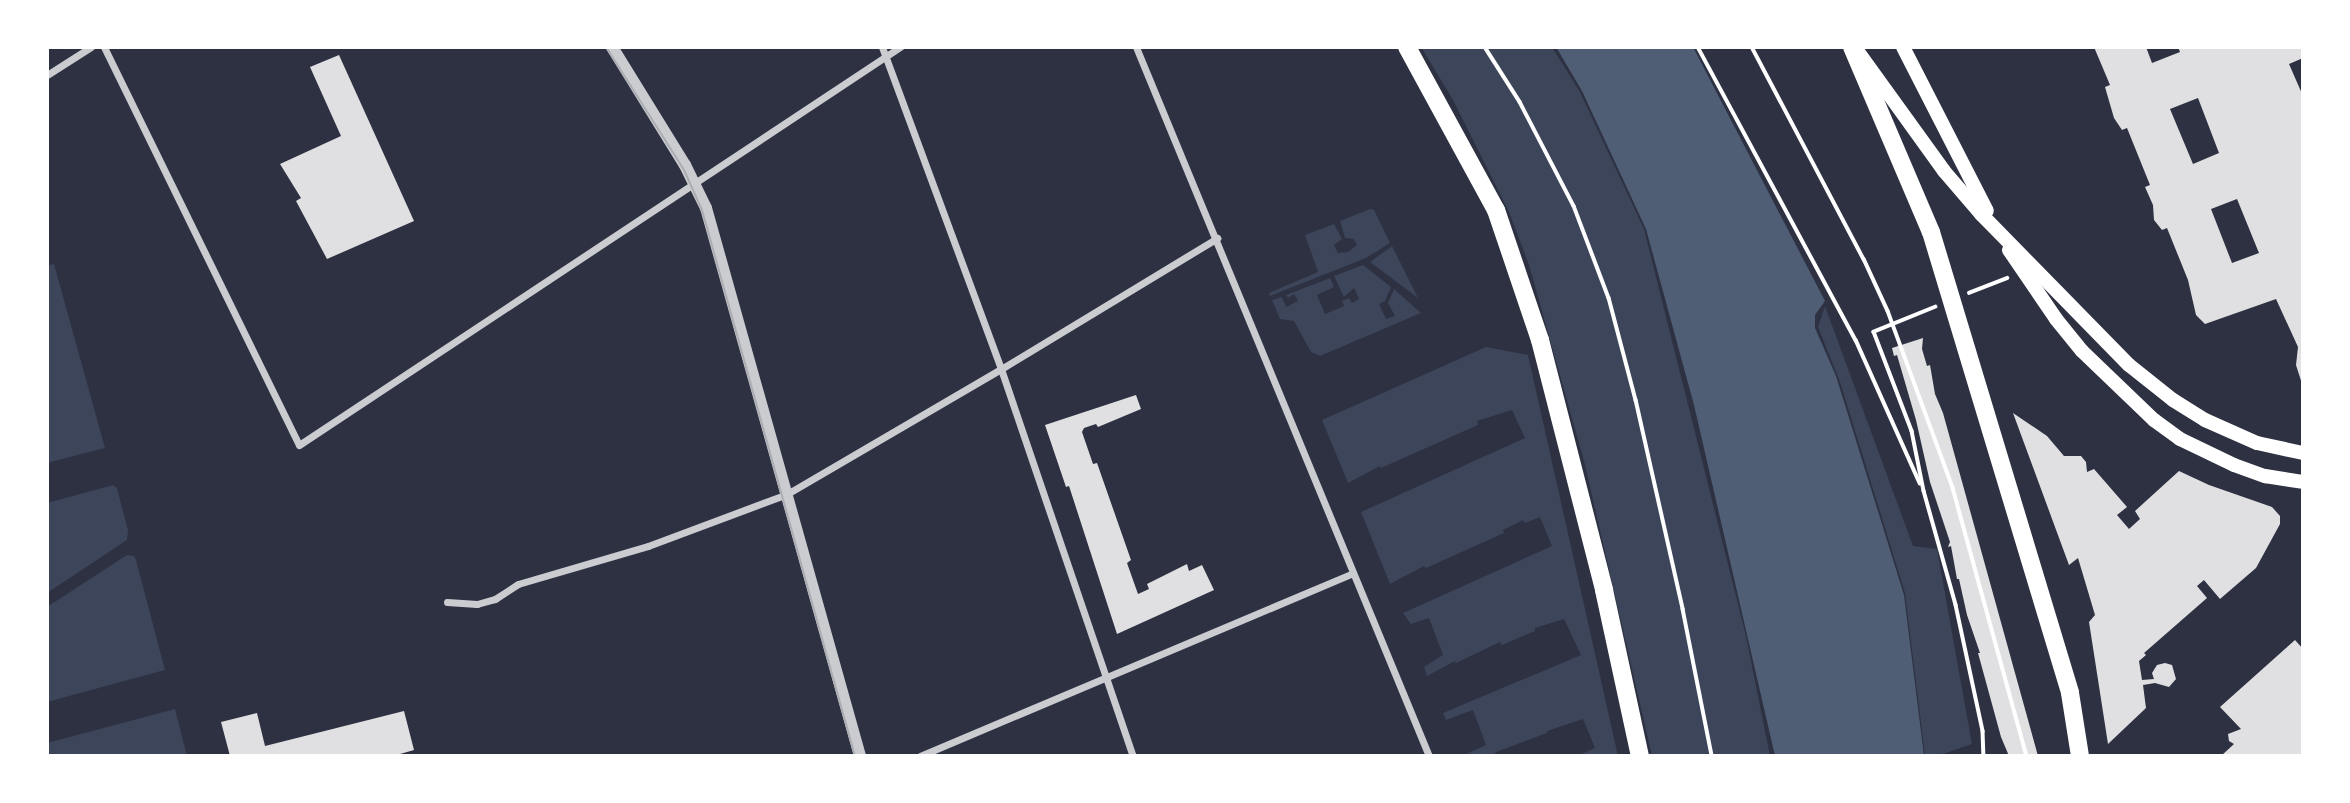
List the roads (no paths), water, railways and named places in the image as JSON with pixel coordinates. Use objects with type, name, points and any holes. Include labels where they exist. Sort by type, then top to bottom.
[{"type":"main road","points":[[1406,47],[1496,210],[1540,340],[1604,590],[1639,755]]},
{"type":"main road","points":[[1854,47],[1944,171],[1981,214],[2036,267],[2129,365],[2173,400],[2232,434],[2303,453]]},
{"type":"main road","points":[[1854,47],[1931,232],[2070,693],[2080,756]]},
{"type":"main road","points":[[1903,47],[1983,205],[2028,280],[2065,330],[2109,379],[2154,420],[2206,453],[2265,475],[2303,482]]},
{"type":"street","points":[[47,75],[91,47]]},
{"type":"street","points":[[104,47],[299,445],[900,47]]},
{"type":"street","points":[[612,47],[696,184],[710,221],[860,756]]},
{"type":"street","points":[[882,47],[1001,369],[1133,756]]},
{"type":"street","points":[[1136,47],[1429,756]]},
{"type":"street","points":[[447,602],[477,604],[495,599],[519,584],[648,546],[787,494],[1217,238]]},
{"type":"street","points":[[920,756],[1353,573]]},
{"type":"tram line","points":[[606,47],[684,170],[702,210],[855,756]]}]
